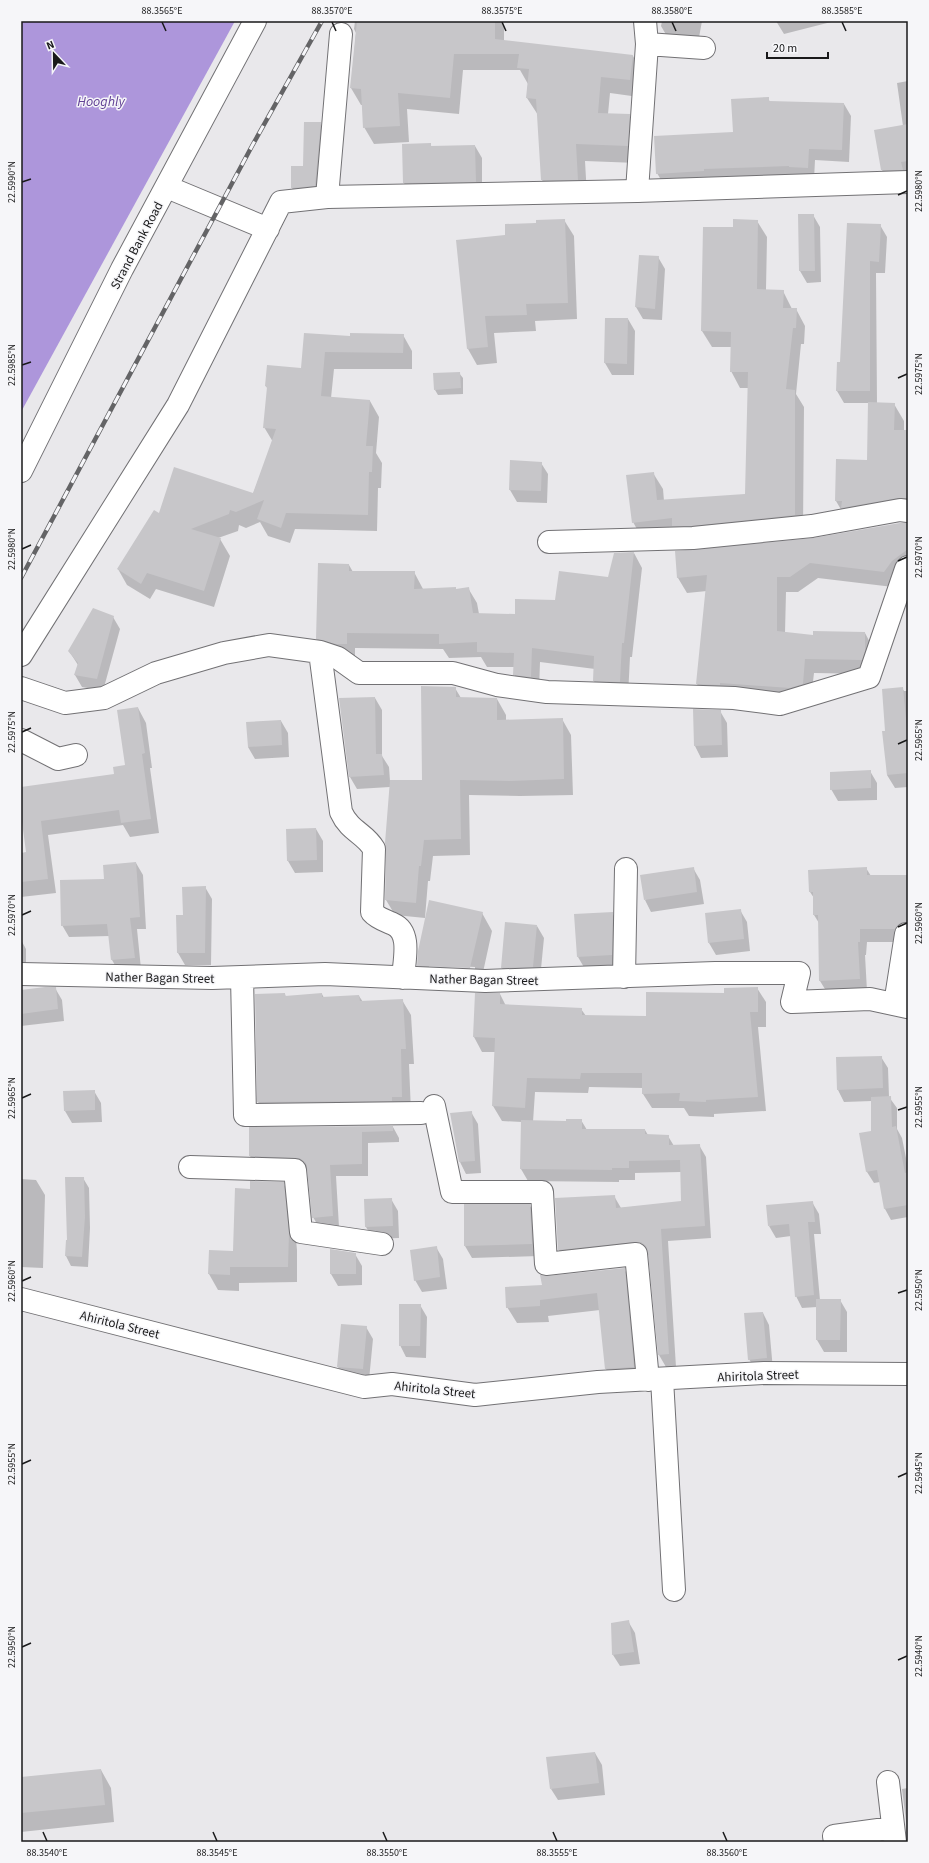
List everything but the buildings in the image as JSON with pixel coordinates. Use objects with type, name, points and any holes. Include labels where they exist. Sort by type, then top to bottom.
[{"type":"street","name":"Strand Bank Road","points":[[21,471],[122,269],[255,21]]},
{"type":"street","points":[[637,191],[647,44],[645,21]]},
{"type":"street","points":[[327,197],[341,34]]},
{"type":"street","points":[[647,44],[704,48]]},
{"type":"street","points":[[21,655],[178,405],[281,202],[327,197],[637,191],[908,182]]},
{"type":"street","points":[[166,187],[268,229]]},
{"type":"street","points":[[549,542],[693,538],[812,526],[900,510],[908,511]]},
{"type":"street","points":[[21,688],[65,703],[104,698],[156,673],[224,653],[269,645],[320,652],[338,658],[359,673],[453,673],[497,685],[547,692],[734,698],[780,704],[869,677],[906,568],[908,567]]},
{"type":"street","points":[[320,652],[340,812],[345,823],[369,841],[374,849],[372,912],[376,916],[399,926],[404,934],[403,978]]},
{"type":"street","points":[[21,740],[58,759],[76,755]]},
{"type":"street","points":[[624,977],[626,869]]},
{"type":"street","points":[[901,1006],[906,934],[908,934]]},
{"type":"street","name":"Nather Bagan Street","points":[[21,974],[212,978],[325,974],[485,981],[715,973],[799,973],[792,1002],[870,999],[901,1006]]},
{"type":"street","points":[[242,977],[245,1115],[427,1110],[452,1192],[542,1192],[546,1264],[636,1254],[655,1380],[674,1590]]},
{"type":"street","points":[[190,1167],[295,1170],[300,1232],[382,1244]]},
{"type":"street","name":"Ahiritola Street","points":[[21,1300],[364,1387],[392,1384],[475,1395],[598,1382],[764,1373],[908,1374]]},
{"type":"street","points":[[835,1842],[834,1836],[894,1835],[888,1782]]},
{"type":"water","name":"Hooghly","points":[[21,21],[235,21],[21,412]]},
{"type":"railway","points":[[21,578],[252,146],[322,21]]}]
